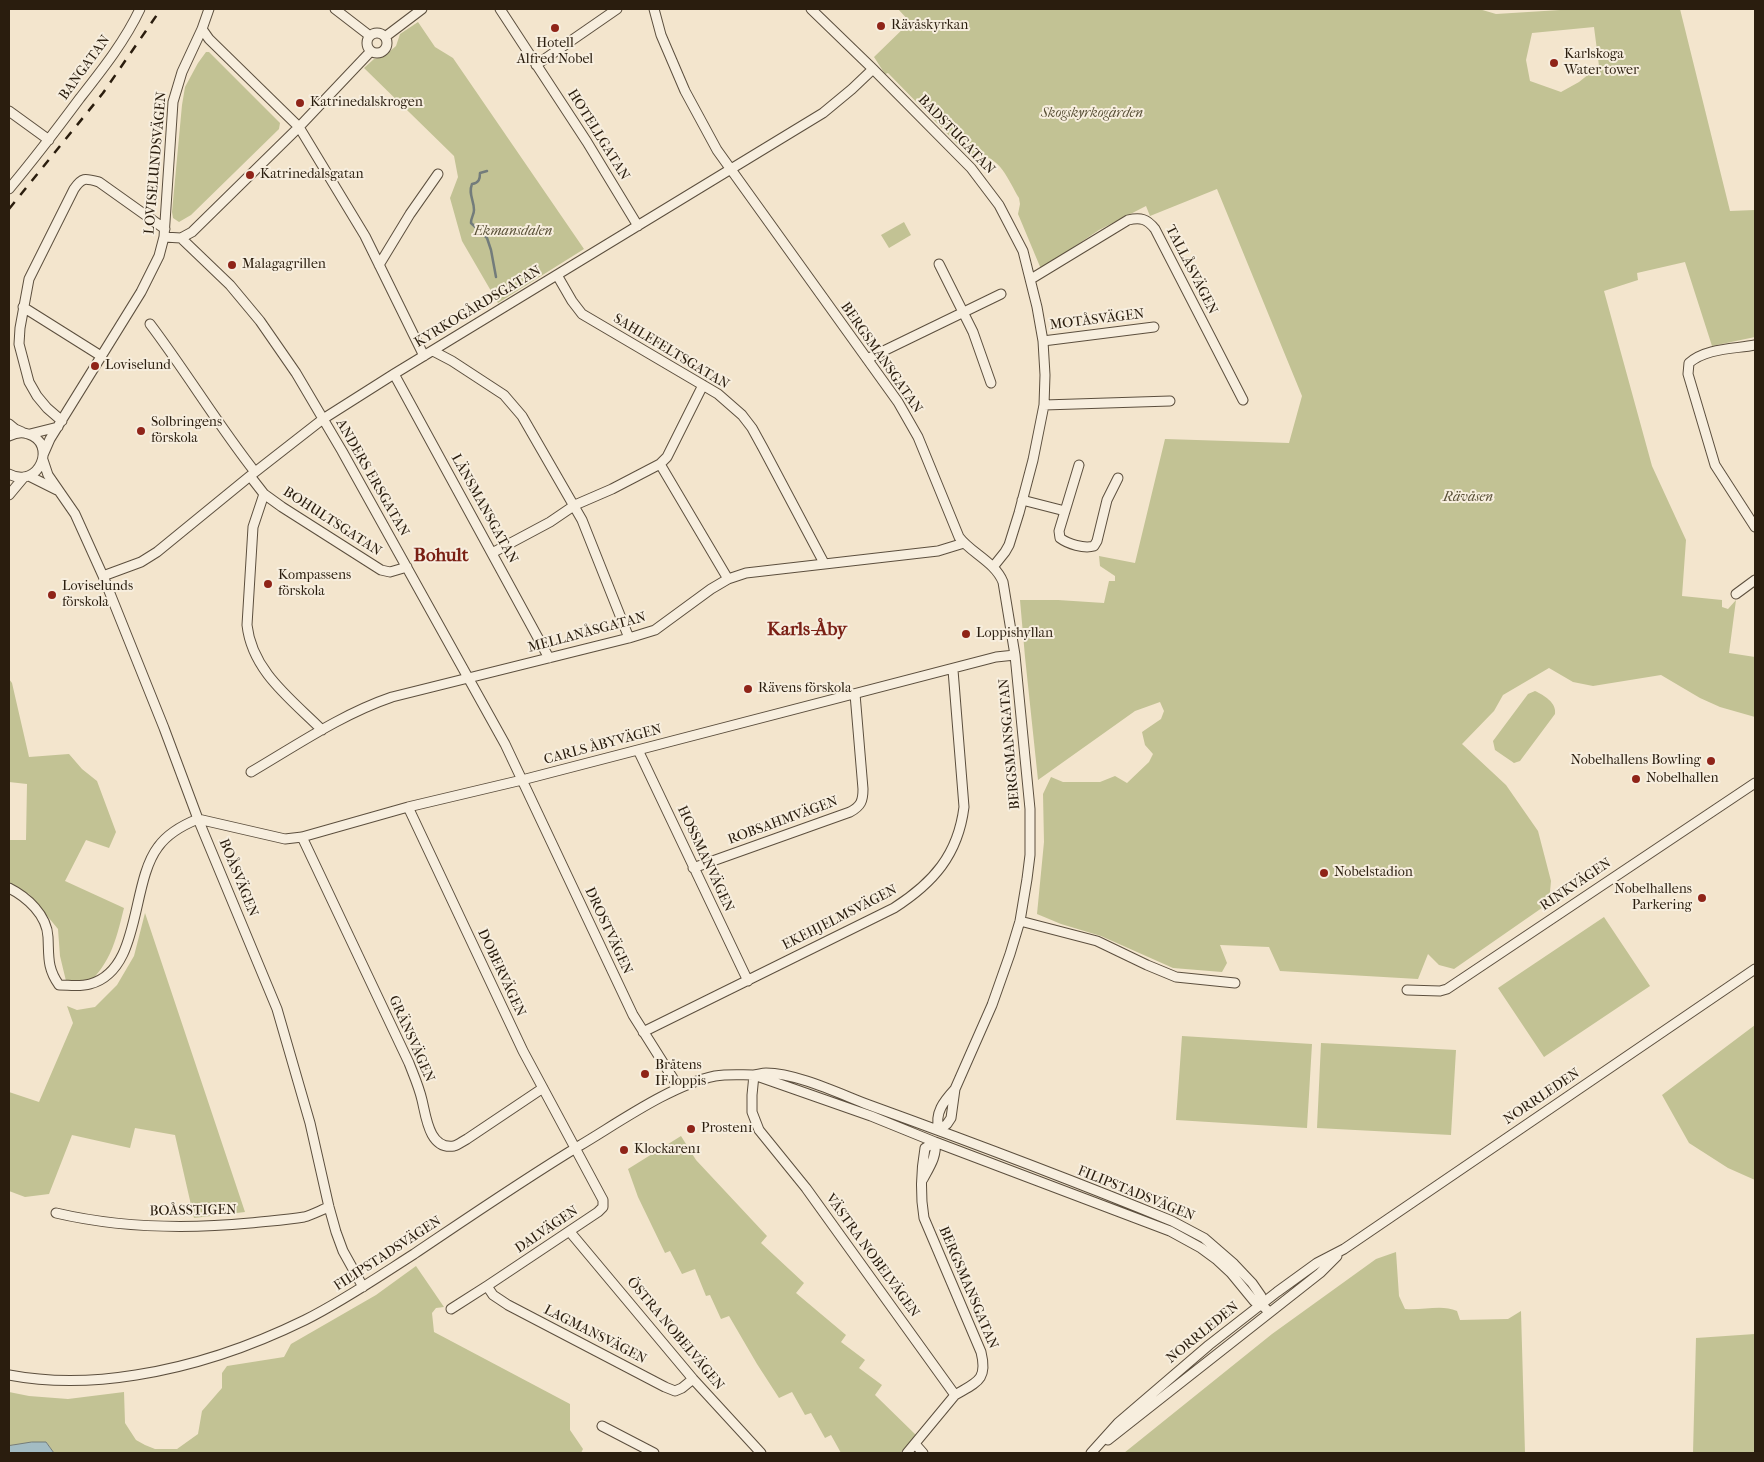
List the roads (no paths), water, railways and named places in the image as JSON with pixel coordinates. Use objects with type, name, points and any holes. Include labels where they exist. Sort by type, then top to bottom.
[{"type":"street","name":"BANGATAN","points":[[9,189],[49,140],[118,47],[140,9]]},
{"type":"street","name":"LOVISELUNDSVÄGEN","points":[[9,495],[26,476],[37,470],[60,423],[152,271],[159,256],[165,233],[173,102],[182,72],[209,9]]},
{"type":"street","name":"LOVISELUNDSVÄGEN","points":[[202,29],[214,9]]},
{"type":"street","points":[[336,9],[370,36]]},
{"type":"street","points":[[385,37],[422,9]]},
{"type":"street","name":"HOTELLGATAN","points":[[500,9],[587,142],[638,226]]},
{"type":"street","name":"BERGSMANSGATAN","points":[[654,9],[661,34],[685,91],[712,143],[909,420],[918,436],[955,530],[964,543],[998,572],[1003,582],[1015,655],[1023,732],[1030,833],[1027,879],[1020,921],[992,1005],[955,1089],[951,1118],[939,1130],[934,1142],[926,1148],[922,1169],[921,1204],[924,1218],[981,1352],[984,1366],[983,1376],[976,1383],[955,1395]]},
{"type":"street","name":"BADSTUGATAN","points":[[811,9],[874,68],[971,168],[999,204],[1023,252],[1037,307],[1043,341],[1044,405],[1035,450],[1009,544],[993,567]]},
{"type":"street","points":[[536,65],[612,10]]},
{"type":"street","points":[[202,29],[209,39],[299,127],[365,236],[424,356]]},
{"type":"street","points":[[379,33],[385,37],[387,42],[383,51],[377,53],[371,51],[367,45],[370,36],[379,33]]},
{"type":"street","points":[[9,436],[60,423],[37,396],[29,382],[20,344],[20,328],[29,279],[79,181],[87,178],[99,182],[165,233],[182,238],[192,232],[299,127],[371,51]]},
{"type":"street","name":"KYRKOGÅRDSGATAN","points":[[103,576],[141,562],[157,552],[323,419],[824,113],[874,68]]},
{"type":"street","points":[[9,111],[49,140]]},
{"type":"street","points":[[379,265],[410,214],[438,174]]},
{"type":"street","name":"TALLÅSVÄGEN","points":[[1030,279],[1128,220],[1138,218],[1148,220],[1155,229],[1243,400]]},
{"type":"street","name":"ANDERS ERSGATAN","points":[[182,238],[246,302],[282,351],[407,567],[505,744],[522,780]]},
{"type":"street","points":[[939,264],[981,351],[991,383]]},
{"type":"street","name":"SAHLEFELTSGATAN","points":[[557,275],[582,314],[703,385],[729,403],[742,415],[752,428],[824,563]]},
{"type":"street","points":[[867,359],[1000,294]]},
{"type":"street","points":[[23,307],[101,356]]},
{"type":"street","name":"BOHULTSGATAN","points":[[150,324],[192,382],[264,494],[381,570],[390,572],[407,567]]},
{"type":"street","name":"MOTÅSVÄGEN","points":[[1043,341],[1154,327]]},
{"type":"street","points":[[1755,345],[1709,352],[1696,356],[1689,363],[1688,374],[1715,465],[1755,527]]},
{"type":"street","points":[[433,351],[504,395],[533,432],[575,505],[630,638]]},
{"type":"street","name":"LÄNSMANSGATAN","points":[[394,374],[549,658]]},
{"type":"street","points":[[492,553],[550,522],[575,505],[612,489],[660,464],[670,451],[703,385]]},
{"type":"street","points":[[1044,405],[1170,401]]},
{"type":"street","points":[[9,424],[26,433]]},
{"type":"street","name":"BOÅSVÄGEN","points":[[26,433],[40,443],[48,475],[75,514],[103,576],[198,819],[277,1010],[310,1123],[329,1207],[344,1251],[363,1287]]},
{"type":"street","points":[[660,464],[728,579]]},
{"type":"street","points":[[1079,465],[1059,531],[1060,538],[1064,541],[1088,548],[1094,546],[1107,500],[1118,478]]},
{"type":"street","name":"BOÅSVÄGEN","points":[[9,474],[16,477],[26,476],[57,490]]},
{"type":"street","points":[[264,494],[253,527],[247,625],[249,639],[259,664],[322,730]]},
{"type":"street","points":[[1022,500],[1064,511]]},
{"type":"street","name":"MELLANÅSGATAN","points":[[251,772],[322,730],[375,703],[655,630],[711,589],[728,579],[746,573],[938,551],[964,543]]},
{"type":"street","points":[[1736,594],[1755,580]]},
{"type":"street","name":"CARLS ÅBYVÄGEN","points":[[198,819],[285,839],[302,837],[408,807],[522,780],[953,670],[996,657],[1015,655]]},
{"type":"street","name":"EKEHJELMSVÄGEN","points":[[643,1032],[894,908],[924,886],[938,871],[957,839],[962,824],[964,807],[953,670]]},
{"type":"street","name":"ROBSAHMVÄGEN","points":[[693,868],[850,812],[858,807],[863,800],[863,789],[855,694]]},
{"type":"street","name":"HOSSMANVÄGEN","points":[[638,750],[748,981]]},
{"type":"street","name":"DROSTVÄGEN","points":[[522,780],[622,992],[643,1032],[679,1088]]},
{"type":"street","name":"RINKVÄGEN","points":[[1407,990],[1440,991],[1447,989],[1755,782]]},
{"type":"street","name":"DOBERVÄGEN","points":[[408,807],[504,1012],[575,1149]]},
{"type":"street","points":[[9,888],[31,903],[45,923],[48,936],[49,963],[52,975],[59,985],[77,986],[90,984],[111,972],[124,954],[141,885],[159,845],[173,832],[198,819]]},
{"type":"street","name":"GRÄNSVÄGEN","points":[[302,837],[409,1064],[418,1085],[431,1133],[435,1140],[444,1146],[454,1146],[468,1139],[543,1088]]},
{"type":"street","points":[[1020,921],[1097,941],[1176,977],[1236,984]]},
{"type":"street","name":"NORRLEDEN","points":[[1091,1453],[1118,1423],[1261,1304],[1317,1264],[1344,1248],[1755,969]]},
{"type":"street","name":"FILIPSTADSVÄGEN","points":[[9,1375],[37,1380],[84,1381],[123,1377],[177,1367],[228,1352],[279,1332],[329,1307],[363,1287],[575,1149],[679,1088],[713,1077],[743,1074],[754,1075],[871,1116],[934,1142],[1093,1201],[1186,1239],[1216,1259],[1231,1273],[1254,1301],[1261,1304],[1261,1296],[1234,1264],[1204,1238],[1189,1229],[939,1130],[823,1087],[792,1078],[764,1073],[754,1075]]},
{"type":"street","name":"VÄSTRA NOBELVÄGEN","points":[[754,1075],[752,1112],[760,1130],[806,1188],[955,1395]]},
{"type":"street","name":"DALVÄGEN","points":[[450,1309],[570,1232],[603,1207],[603,1200],[575,1149]]},
{"type":"street","name":"BOÅSSTIGEN","points":[[56,1213],[77,1218],[146,1226],[181,1227],[222,1226],[305,1216],[329,1207]]},
{"type":"street","name":"ÖSTRA NOBELVÄGEN","points":[[570,1232],[693,1379],[761,1453]]},
{"type":"street","name":"NORRLEDEN","points":[[1091,1453],[1320,1272],[1344,1248]]},
{"type":"street","name":"LAGMANSVÄGEN","points":[[487,1286],[493,1294],[508,1305],[665,1387],[675,1391],[693,1379]]},
{"type":"street","points":[[1261,1304],[1269,1312]]},
{"type":"street","points":[[907,1453],[916,1445],[955,1395]]},
{"type":"street","points":[[602,1426],[654,1453]]},
{"type":"street","points":[[916,1445],[923,1453]]},
{"type":"water","points":[[32,1442],[46,1442],[54,1453],[9,1453],[9,1446]]},
{"type":"waterway","points":[[487,171],[480,173],[479,180],[472,184],[474,213],[471,223],[487,238],[496,277]]},
{"type":"railway","points":[[9,209],[103,93],[161,9]]},
{"type":"place","name":"Rävåskyrkan","points":[[881,26]]},
{"type":"place","name":"Hotell Alfred Nobel","points":[[555,28]]},
{"type":"place","name":"Karlskoga Water tower","points":[[1554,63]]},
{"type":"place","name":"Katrinedalskrogen","points":[[300,103]]},
{"type":"place","name":"Katrinedalsgatan","points":[[250,175]]},
{"type":"place","name":"Malagagrillen","points":[[232,265]]},
{"type":"place","name":"Loviselund","points":[[95,366]]},
{"type":"place","name":"Solbringens förskola","points":[[141,431]]},
{"type":"place","name":"Kompassens förskola","points":[[268,584]]},
{"type":"place","name":"Loviselunds förskola","points":[[52,595]]},
{"type":"place","name":"Loppishyllan","points":[[966,634]]},
{"type":"place","name":"Rävens förskola","points":[[748,689]]},
{"type":"place","name":"Nobelhallens Bowling","points":[[1711,761]]},
{"type":"place","name":"Nobelhallen","points":[[1636,779]]},
{"type":"place","name":"Nobelstadion","points":[[1324,873]]},
{"type":"place","name":"Nobelhallens Parkering","points":[[1702,898]]},
{"type":"place","name":"Bråtens IF loppis","points":[[645,1074]]},
{"type":"place","name":"Prosten1","points":[[691,1129]]},
{"type":"place","name":"Klockaren1","points":[[624,1150]]},
{"type":"district","name":"Bohult","points":[[441,556]]},
{"type":"district","name":"Karls-Åby","points":[[807,630]]},
{"type":"park label","name":"Skogskyrkogården","points":[[1092,114]]},
{"type":"park label","name":"Ekmansdalen","points":[[513,232]]},
{"type":"park label","name":"Rävåsen","points":[[1468,498]]}]
